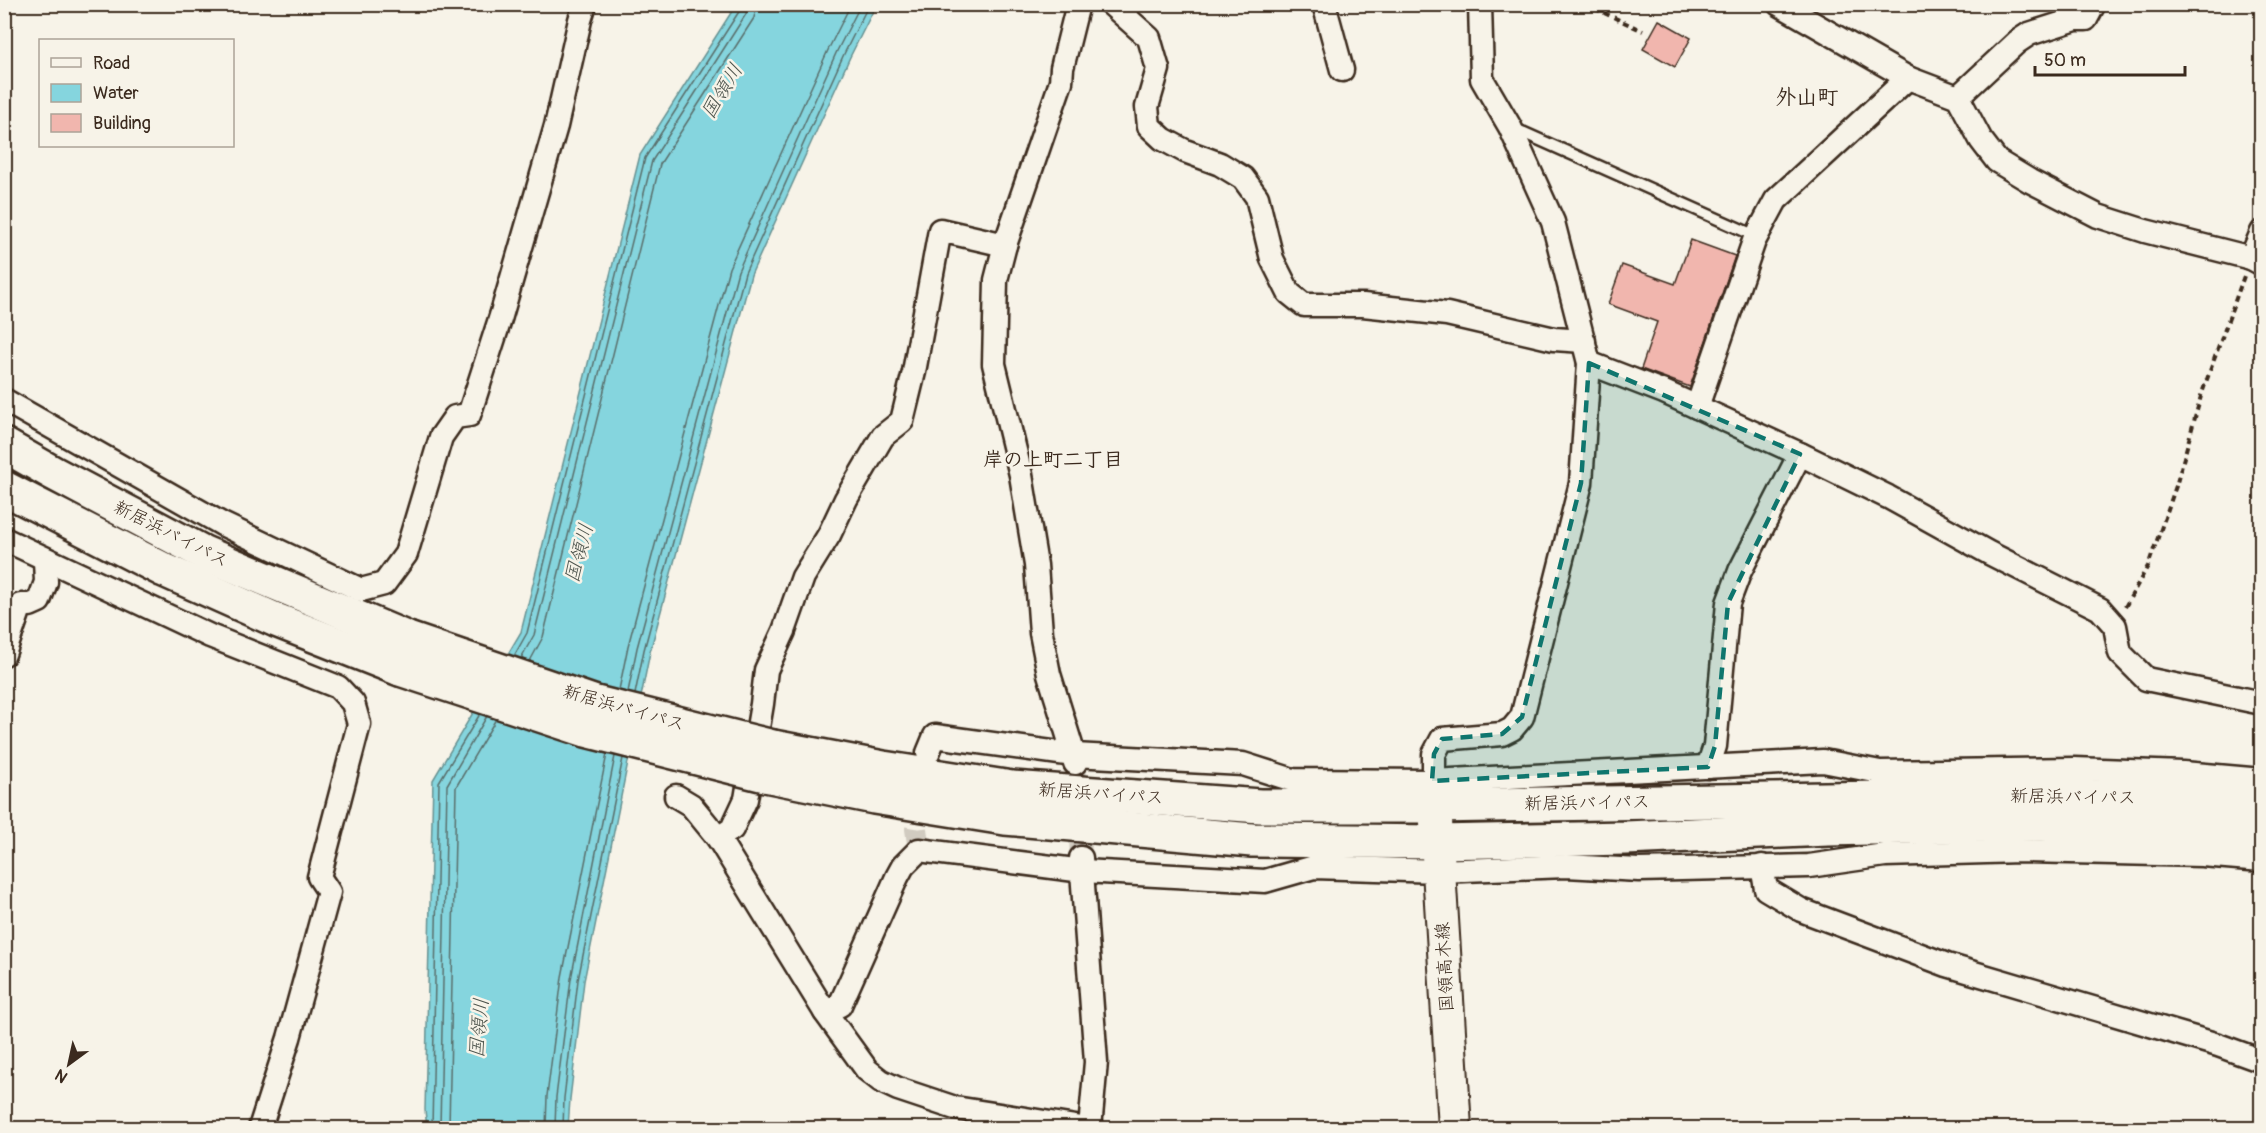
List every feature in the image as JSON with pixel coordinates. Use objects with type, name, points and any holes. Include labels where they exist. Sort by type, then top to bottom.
[{"type":"highway","name":"新居浜バイパス","points":[[4,445],[204,553],[404,654],[586,730],[769,761],[883,768],[1012,788],[1260,806],[1434,793],[2043,795],[2262,804]]},
{"type":"highway","name":"新居浜バイパス","points":[[4,488],[164,570],[276,620],[404,654]]},
{"type":"highway","name":"新居浜バイパス","points":[[769,761],[874,797],[1005,818],[1438,856],[1626,838],[1828,829],[2035,824],[2208,831],[2262,836]]},
{"type":"main road","name":"国領高木線","points":[[1434,793],[1455,1128]]},
{"type":"street","points":[[4,400],[222,524],[361,590],[384,584],[406,554],[441,437],[455,417],[469,415],[501,316],[556,126],[585,4]]},
{"type":"street","points":[[1074,759],[1049,674],[1041,633],[1036,566],[1021,475],[994,364],[996,280],[1005,245],[1061,82],[1062,68],[1077,4]]},
{"type":"street","points":[[1111,4],[1149,38],[1158,69],[1148,108],[1149,126],[1163,139],[1185,151],[1220,164],[1243,178],[1257,197],[1272,259],[1288,293],[1304,305],[1363,304],[1447,314],[1554,339],[1587,352],[1664,392],[1888,497],[1989,553],[2100,609],[2115,626],[2120,653],[2146,679],[2262,703]]},
{"type":"street","points":[[1324,4],[1342,70]]},
{"type":"street","points":[[1434,793],[1434,754],[1442,739],[1502,734],[1512,729],[1522,717],[1581,483],[1587,352],[1553,222],[1510,127],[1482,79],[1480,4]]},
{"type":"street","points":[[1779,4],[1908,78],[1958,98],[1981,140],[1997,161],[2098,216],[2256,261],[2262,231]]},
{"type":"street","points":[[1958,98],[2017,42],[2029,34],[2076,19],[2086,19],[2094,4]]},
{"type":"street","points":[[1697,407],[1756,236],[1776,200],[1908,78]]},
{"type":"street","points":[[718,838],[732,829],[746,799],[766,670],[784,631],[803,577],[884,436],[902,421],[914,372],[940,230],[1005,245]]},
{"type":"street","points":[[1708,767],[1715,746],[1728,603],[1740,572],[1800,454]]},
{"type":"street","points":[[4,539],[210,636],[338,687],[353,703],[358,724],[319,877],[329,892],[289,1038],[260,1128]]},
{"type":"street","points":[[4,654],[21,605],[30,605],[39,601],[46,582],[45,560]]},
{"type":"street","points":[[928,753],[934,736],[1074,759],[1243,764],[1293,780],[1434,793],[1708,767],[1823,761],[1880,772],[2074,769],[2183,773],[2262,780]]},
{"type":"street","points":[[676,796],[691,805],[718,838],[825,1012],[867,1070],[881,1081],[898,1089],[955,1108],[1082,1128]]},
{"type":"street","points":[[825,1012],[840,1005],[897,877],[903,866],[919,850],[1265,880],[1314,867],[1438,856],[1639,870],[1809,866],[1885,855],[2020,851],[2202,855],[2262,860]]},
{"type":"street","points":[[1082,863],[1096,1062],[1090,1128]]},
{"type":"street","points":[[1762,866],[1766,889],[1801,910],[1947,965],[2218,1045],[2262,1061]]},
{"type":"lane","points":[[1510,127],[1756,236]]},
{"type":"path","points":[[1585,4],[1643,31]]},
{"type":"path","points":[[2115,626],[2148,566],[2176,486],[2201,396],[2256,261]]},
{"type":"highlighted area","points":[[1589,363],[1800,454],[1728,603],[1715,746],[1708,767],[1432,781],[1434,754],[1442,739],[1502,734],[1522,717],[1581,483]]},
{"type":"water","name":"国領川","points":[[736,5],[876,5],[751,275],[650,652],[584,981],[568,1128],[427,1128],[425,1110],[433,780],[521,632],[640,155]]},
{"type":"building","points":[[1659,20],[1691,38],[1675,67],[1643,49]]},
{"type":"building","points":[[1691,240],[1735,256],[1690,387],[1641,369],[1657,322],[1608,304],[1622,265],[1675,284]]},
{"type":"tunnel","points":[[1075,763],[1081,855]]},
{"type":"tunnel","points":[[919,850],[916,829],[922,790]]},
{"type":"district","name":"外山町","points":[[1807,97]]},
{"type":"district","name":"岸の上町二丁目","points":[[1053,459]]}]
